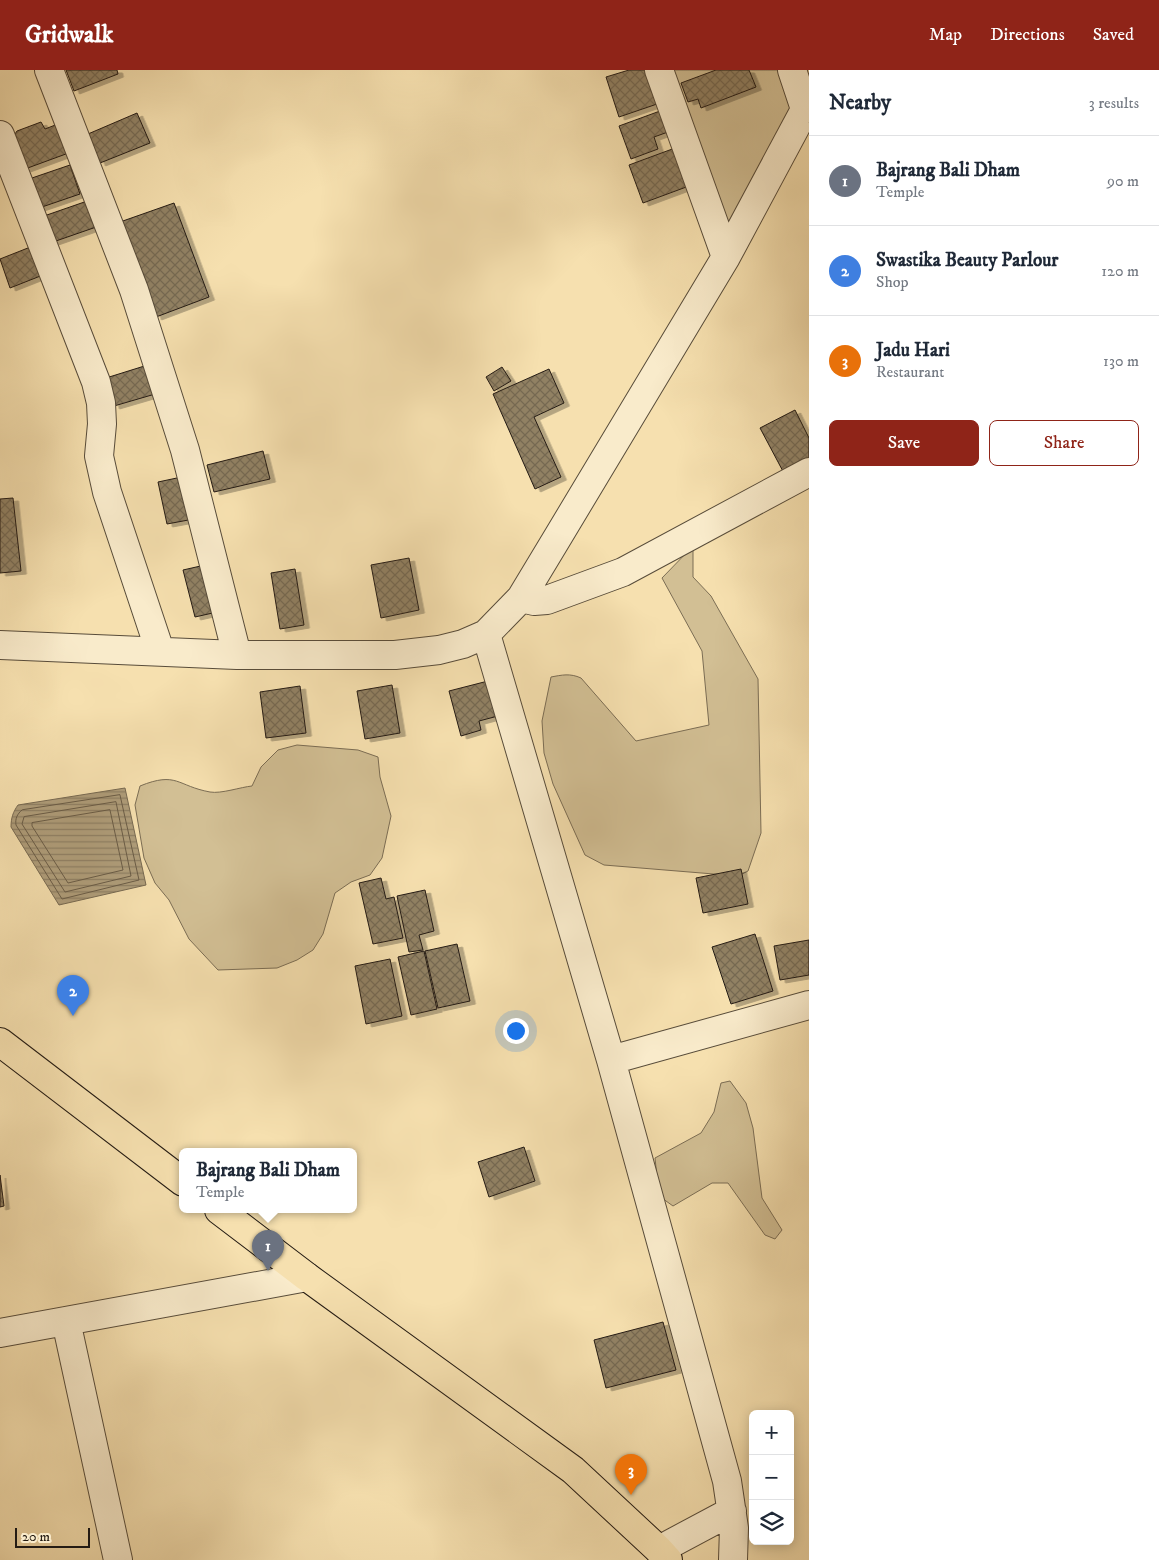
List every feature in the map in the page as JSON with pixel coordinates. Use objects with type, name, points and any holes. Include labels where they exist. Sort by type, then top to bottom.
[{"type":"main road","points":[[0,1042],[179,1179]]},
{"type":"main road","points":[[223,1213],[307,1277],[573,1470],[664,1555]]},
{"type":"street","points":[[49,70],[134,290],[185,450],[237,655]]},
{"type":"street","points":[[659,70],[726,257]]},
{"type":"street","points":[[0,645],[237,655],[395,655],[440,650],[463,644],[486,634],[521,598],[726,257],[807,105],[792,70]]},
{"type":"street","points":[[0,135],[96,382],[101,403],[100,456],[102,471],[107,492],[160,651]]},
{"type":"street","points":[[521,598],[534,602],[547,600],[623,572],[809,472]]},
{"type":"street","points":[[486,634],[611,1060],[727,1481],[734,1528],[733,1560]]},
{"type":"street","points":[[611,1060],[809,1005]]},
{"type":"street","points":[[0,1333],[307,1277]]},
{"type":"street","points":[[66,1321],[118,1560]]},
{"type":"street","points":[[664,1555],[732,1511]]},
{"type":"shaded area","points":[[671,70],[784,70],[801,108],[725,231]]},
{"type":"shaded area","points":[[693,546],[693,577],[711,596],[758,679],[761,833],[748,871],[738,876],[604,865],[585,855],[553,784],[544,753],[542,721],[551,677],[570,675],[581,678],[636,741],[709,725],[702,651],[662,578]]},
{"type":"shaded area","points":[[297,745],[358,750],[378,757],[380,777],[391,816],[382,858],[370,875],[351,882],[335,893],[323,934],[313,950],[297,960],[277,968],[218,970],[189,939],[169,900],[155,883],[144,858],[135,805],[140,786],[162,780],[170,780],[215,792],[252,786],[261,767],[278,750]]},
{"type":"shaded area","points":[[730,1081],[746,1103],[753,1128],[762,1198],[782,1230],[775,1239],[765,1235],[728,1183],[712,1183],[673,1206],[659,1196],[655,1158],[701,1133],[714,1112],[721,1083]]},
{"type":"water","points":[[125,788],[146,885],[59,905],[11,827],[15,810],[18,805]]},
{"type":"building","points":[[66,70],[117,70],[118,74],[74,91]]},
{"type":"building","points":[[629,70],[650,70],[660,103],[619,117],[606,77]]},
{"type":"building","points":[[716,70],[749,70],[756,87],[701,108],[698,99],[688,102],[681,83]]},
{"type":"building","points":[[660,111],[668,132],[654,137],[658,149],[631,159],[619,126]]},
{"type":"building","points":[[137,113],[150,143],[100,163],[88,134]]},
{"type":"building","points":[[41,122],[45,129],[63,122],[74,151],[25,169],[15,134],[17,131]]},
{"type":"building","points":[[675,148],[689,186],[643,203],[629,165]]},
{"type":"building","points":[[70,165],[80,194],[39,208],[29,179]]},
{"type":"building","points":[[93,199],[102,225],[53,242],[44,216]]},
{"type":"building","points":[[174,203],[209,297],[156,317],[120,222]]},
{"type":"building","points":[[38,244],[48,273],[10,288],[0,259]]},
{"type":"building","points":[[154,363],[162,392],[114,406],[106,378]]},
{"type":"building","points":[[502,367],[511,381],[494,391],[486,377]]},
{"type":"building","points":[[549,369],[564,403],[534,417],[561,477],[535,489],[493,394]]},
{"type":"building","points":[[795,410],[809,438],[809,465],[786,477],[760,428]]},
{"type":"building","points":[[263,451],[270,479],[214,492],[207,465]]},
{"type":"building","points":[[191,475],[199,518],[167,524],[158,482]]},
{"type":"building","points":[[13,498],[21,571],[0,573],[0,499]]},
{"type":"building","points":[[409,558],[419,610],[381,618],[371,565]]},
{"type":"building","points":[[205,565],[217,612],[195,617],[183,570]]},
{"type":"building","points":[[295,569],[304,625],[280,629],[271,573]]},
{"type":"building","points":[[488,681],[498,716],[479,721],[481,730],[461,736],[449,691]]},
{"type":"building","points":[[392,685],[400,733],[365,739],[357,691]]},
{"type":"building","points":[[300,686],[306,733],[266,738],[260,692]]},
{"type":"building","points":[[741,869],[748,904],[703,913],[696,878]]},
{"type":"building","points":[[381,878],[386,899],[394,897],[403,938],[373,944],[359,883]]},
{"type":"building","points":[[425,890],[434,931],[419,935],[423,950],[409,952],[397,896]]},
{"type":"building","points":[[755,934],[773,991],[731,1004],[712,947]]},
{"type":"building","points":[[809,940],[809,975],[780,980],[774,946]]},
{"type":"building","points":[[457,944],[470,1001],[438,1008],[425,951]]},
{"type":"building","points":[[424,951],[437,1009],[411,1015],[398,957]]},
{"type":"building","points":[[390,959],[402,1016],[366,1024],[355,966]]},
{"type":"building","points":[[524,1147],[535,1181],[489,1197],[478,1162]]},
{"type":"building","points":[[0,1175],[4,1206],[0,1207]]},
{"type":"building","points":[[663,1322],[676,1370],[606,1388],[594,1340]]},
{"type":"place","name":"Swastika Beauty Parlour","points":[[73,1016]]},
{"type":"place","name":"Bajrang Bali Dham","points":[[268,1271]]},
{"type":"place","name":"Jadu Hari","points":[[631,1495]]}]
